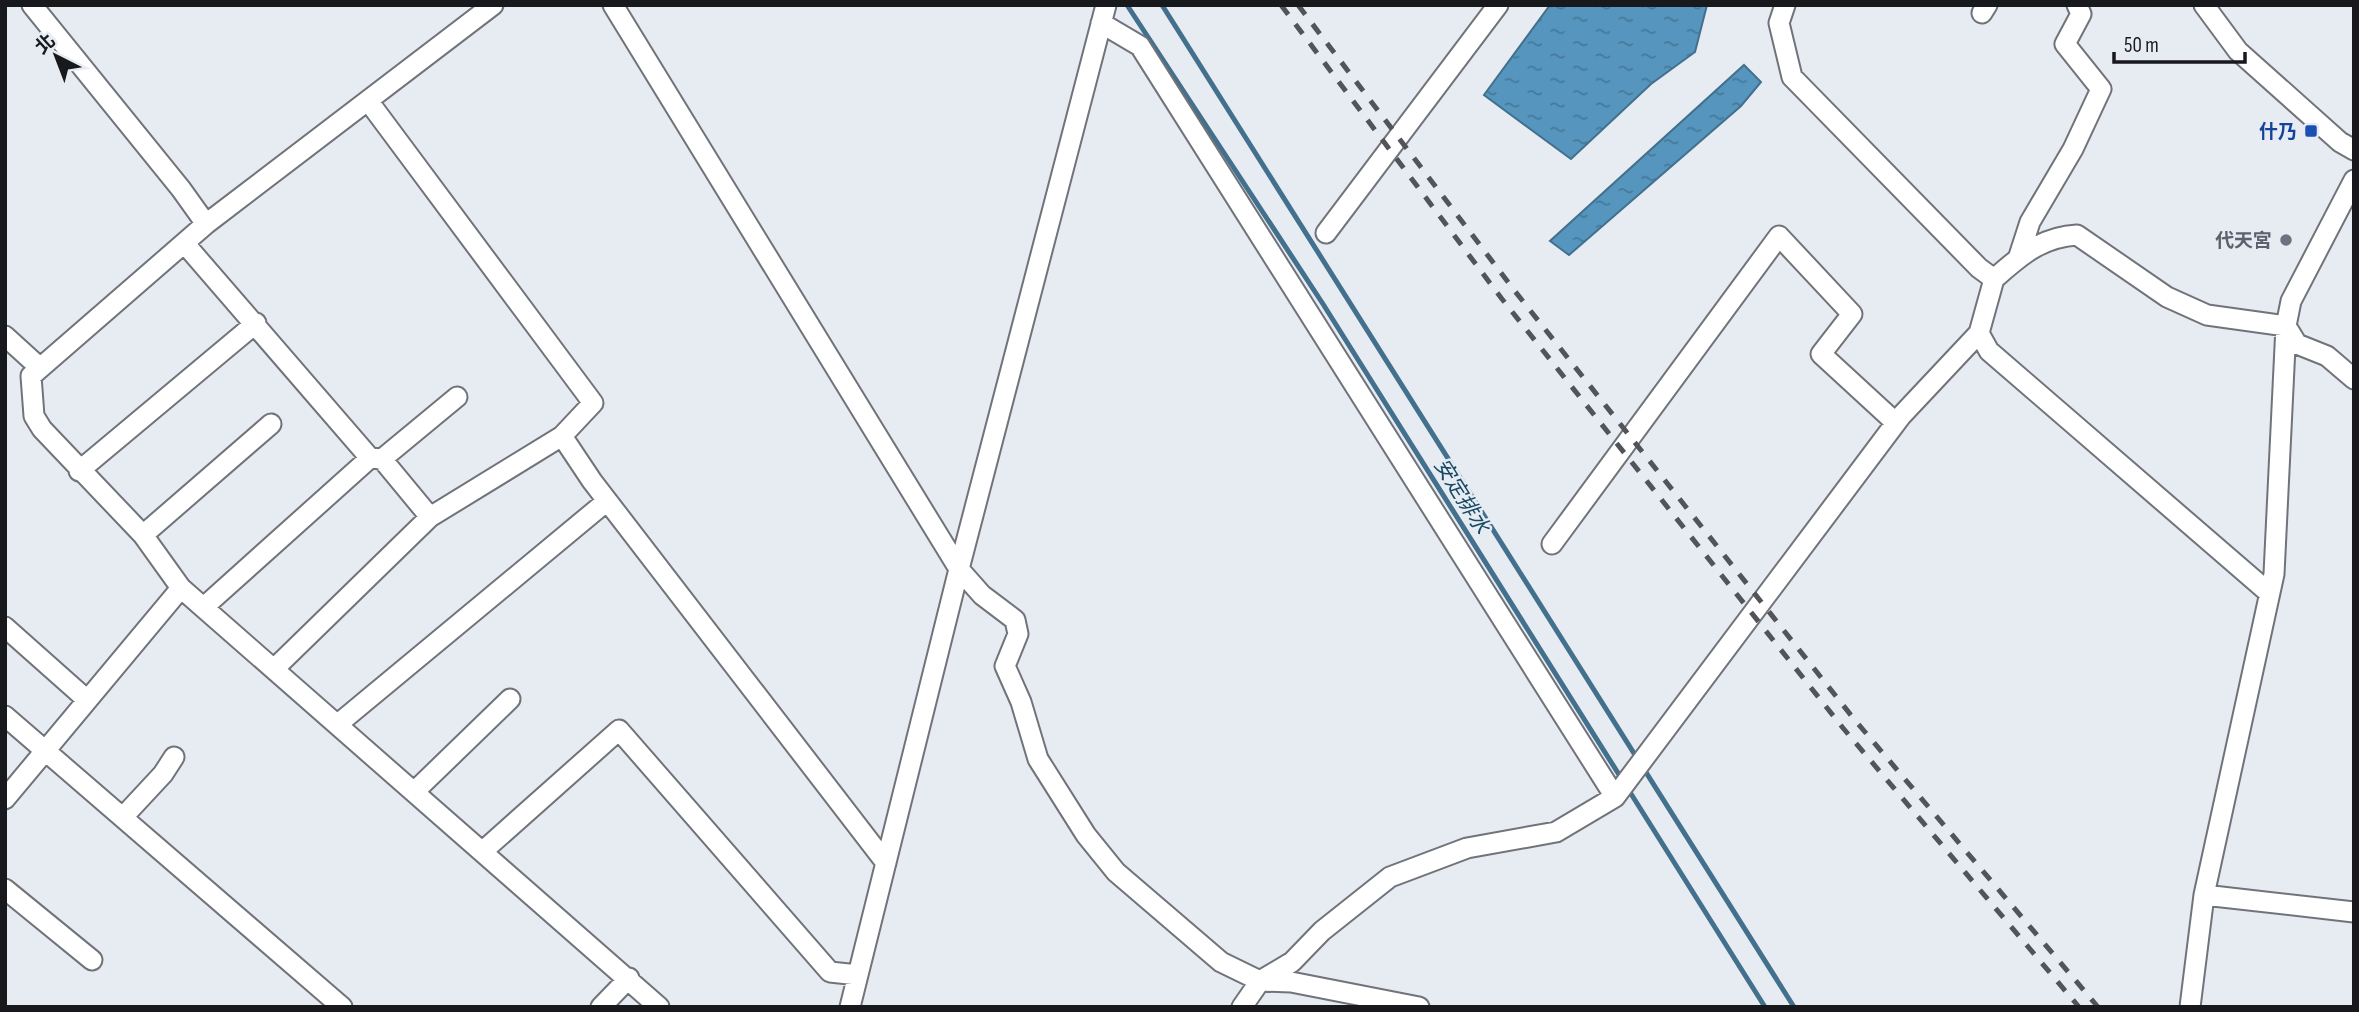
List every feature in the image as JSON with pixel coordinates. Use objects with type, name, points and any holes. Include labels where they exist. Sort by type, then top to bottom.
[{"type":"street","points":[[493,5],[206,224],[38,366],[31,376],[34,416],[79,471],[143,535],[181,588],[205,606],[659,1007]]},
{"type":"street","points":[[613,5],[959,569],[982,596],[1015,620],[1017,635],[1005,666],[1021,702],[1038,759],[1086,835],[1116,872],[1221,962],[1261,981],[1291,982],[1419,1007]]},
{"type":"street","points":[[1326,233],[1498,5]]},
{"type":"street","points":[[1785,5],[1779,23],[1792,77],[1979,268],[1994,279]]},
{"type":"street","points":[[2019,256],[2030,222],[2073,149],[2101,89],[2065,44],[2081,14],[2077,5]]},
{"type":"street","points":[[2204,5],[2238,51],[2340,142],[2354,150]]},
{"type":"street","points":[[40,8],[206,224]]},
{"type":"street","points":[[850,1007],[959,569],[1104,14],[1140,46],[1629,778]]},
{"type":"street","points":[[275,668],[430,517],[562,436],[593,403],[369,102]]},
{"type":"street","points":[[2190,1007],[2204,895],[2274,574],[2286,326],[2291,301],[2354,180]]},
{"type":"street","points":[[1242,1007],[1261,981],[1292,962],[1322,930],[1391,877],[1467,848],[1556,832],[1629,778],[1896,423],[1979,333],[1994,279],[2019,256],[2043,241],[2077,235],[2167,297],[2207,315],[2286,326]]},
{"type":"street","points":[[1552,544],[1779,236],[1852,314],[1821,354],[1896,423]]},
{"type":"street","points":[[185,244],[430,517]]},
{"type":"street","points":[[79,471],[256,323]]},
{"type":"street","points":[[2286,326],[2297,344],[2327,356],[2354,379]]},
{"type":"street","points":[[1979,333],[1989,351],[2268,592]]},
{"type":"street","points":[[5,336],[38,366]]},
{"type":"street","points":[[205,606],[376,458],[457,397]]},
{"type":"street","points":[[143,535],[271,424]]},
{"type":"street","points":[[562,436],[607,500],[886,863]]},
{"type":"street","points":[[338,724],[607,500]]},
{"type":"street","points":[[5,799],[181,588]]},
{"type":"street","points":[[5,627],[86,699]]},
{"type":"street","points":[[414,792],[510,699]]},
{"type":"street","points":[[5,716],[342,1007]]},
{"type":"street","points":[[483,851],[619,730],[830,972],[858,975]]},
{"type":"street","points":[[123,817],[174,757]]},
{"type":"street","points":[[5,889],[92,960]]},
{"type":"street","points":[[2204,895],[2354,912]]},
{"type":"street","points":[[601,1007],[629,978]]},
{"type":"water","points":[[1550,5],[1707,5],[1695,52],[1651,84],[1571,159],[1484,95]]},
{"type":"water","points":[[1744,65],[1761,82],[1741,106],[1569,255],[1550,241]]},
{"type":"waterway","name":"安定排水","points":[[1127,5],[1323,304],[1623,781]]},
{"type":"waterway","points":[[1162,5],[1794,1007]]},
{"type":"waterway","name":"安定排水","points":[[1628,789],[1765,1007]]},
{"type":"railway","points":[[1281,5],[1502,299],[1843,728],[2079,1007]]},
{"type":"railway","points":[[1298,5],[1514,290],[1854,719],[2098,1007]]},
{"type":"place","name":"什乃","points":[[2311,131]]},
{"type":"place","name":"代天宮","points":[[2286,240]]}]
